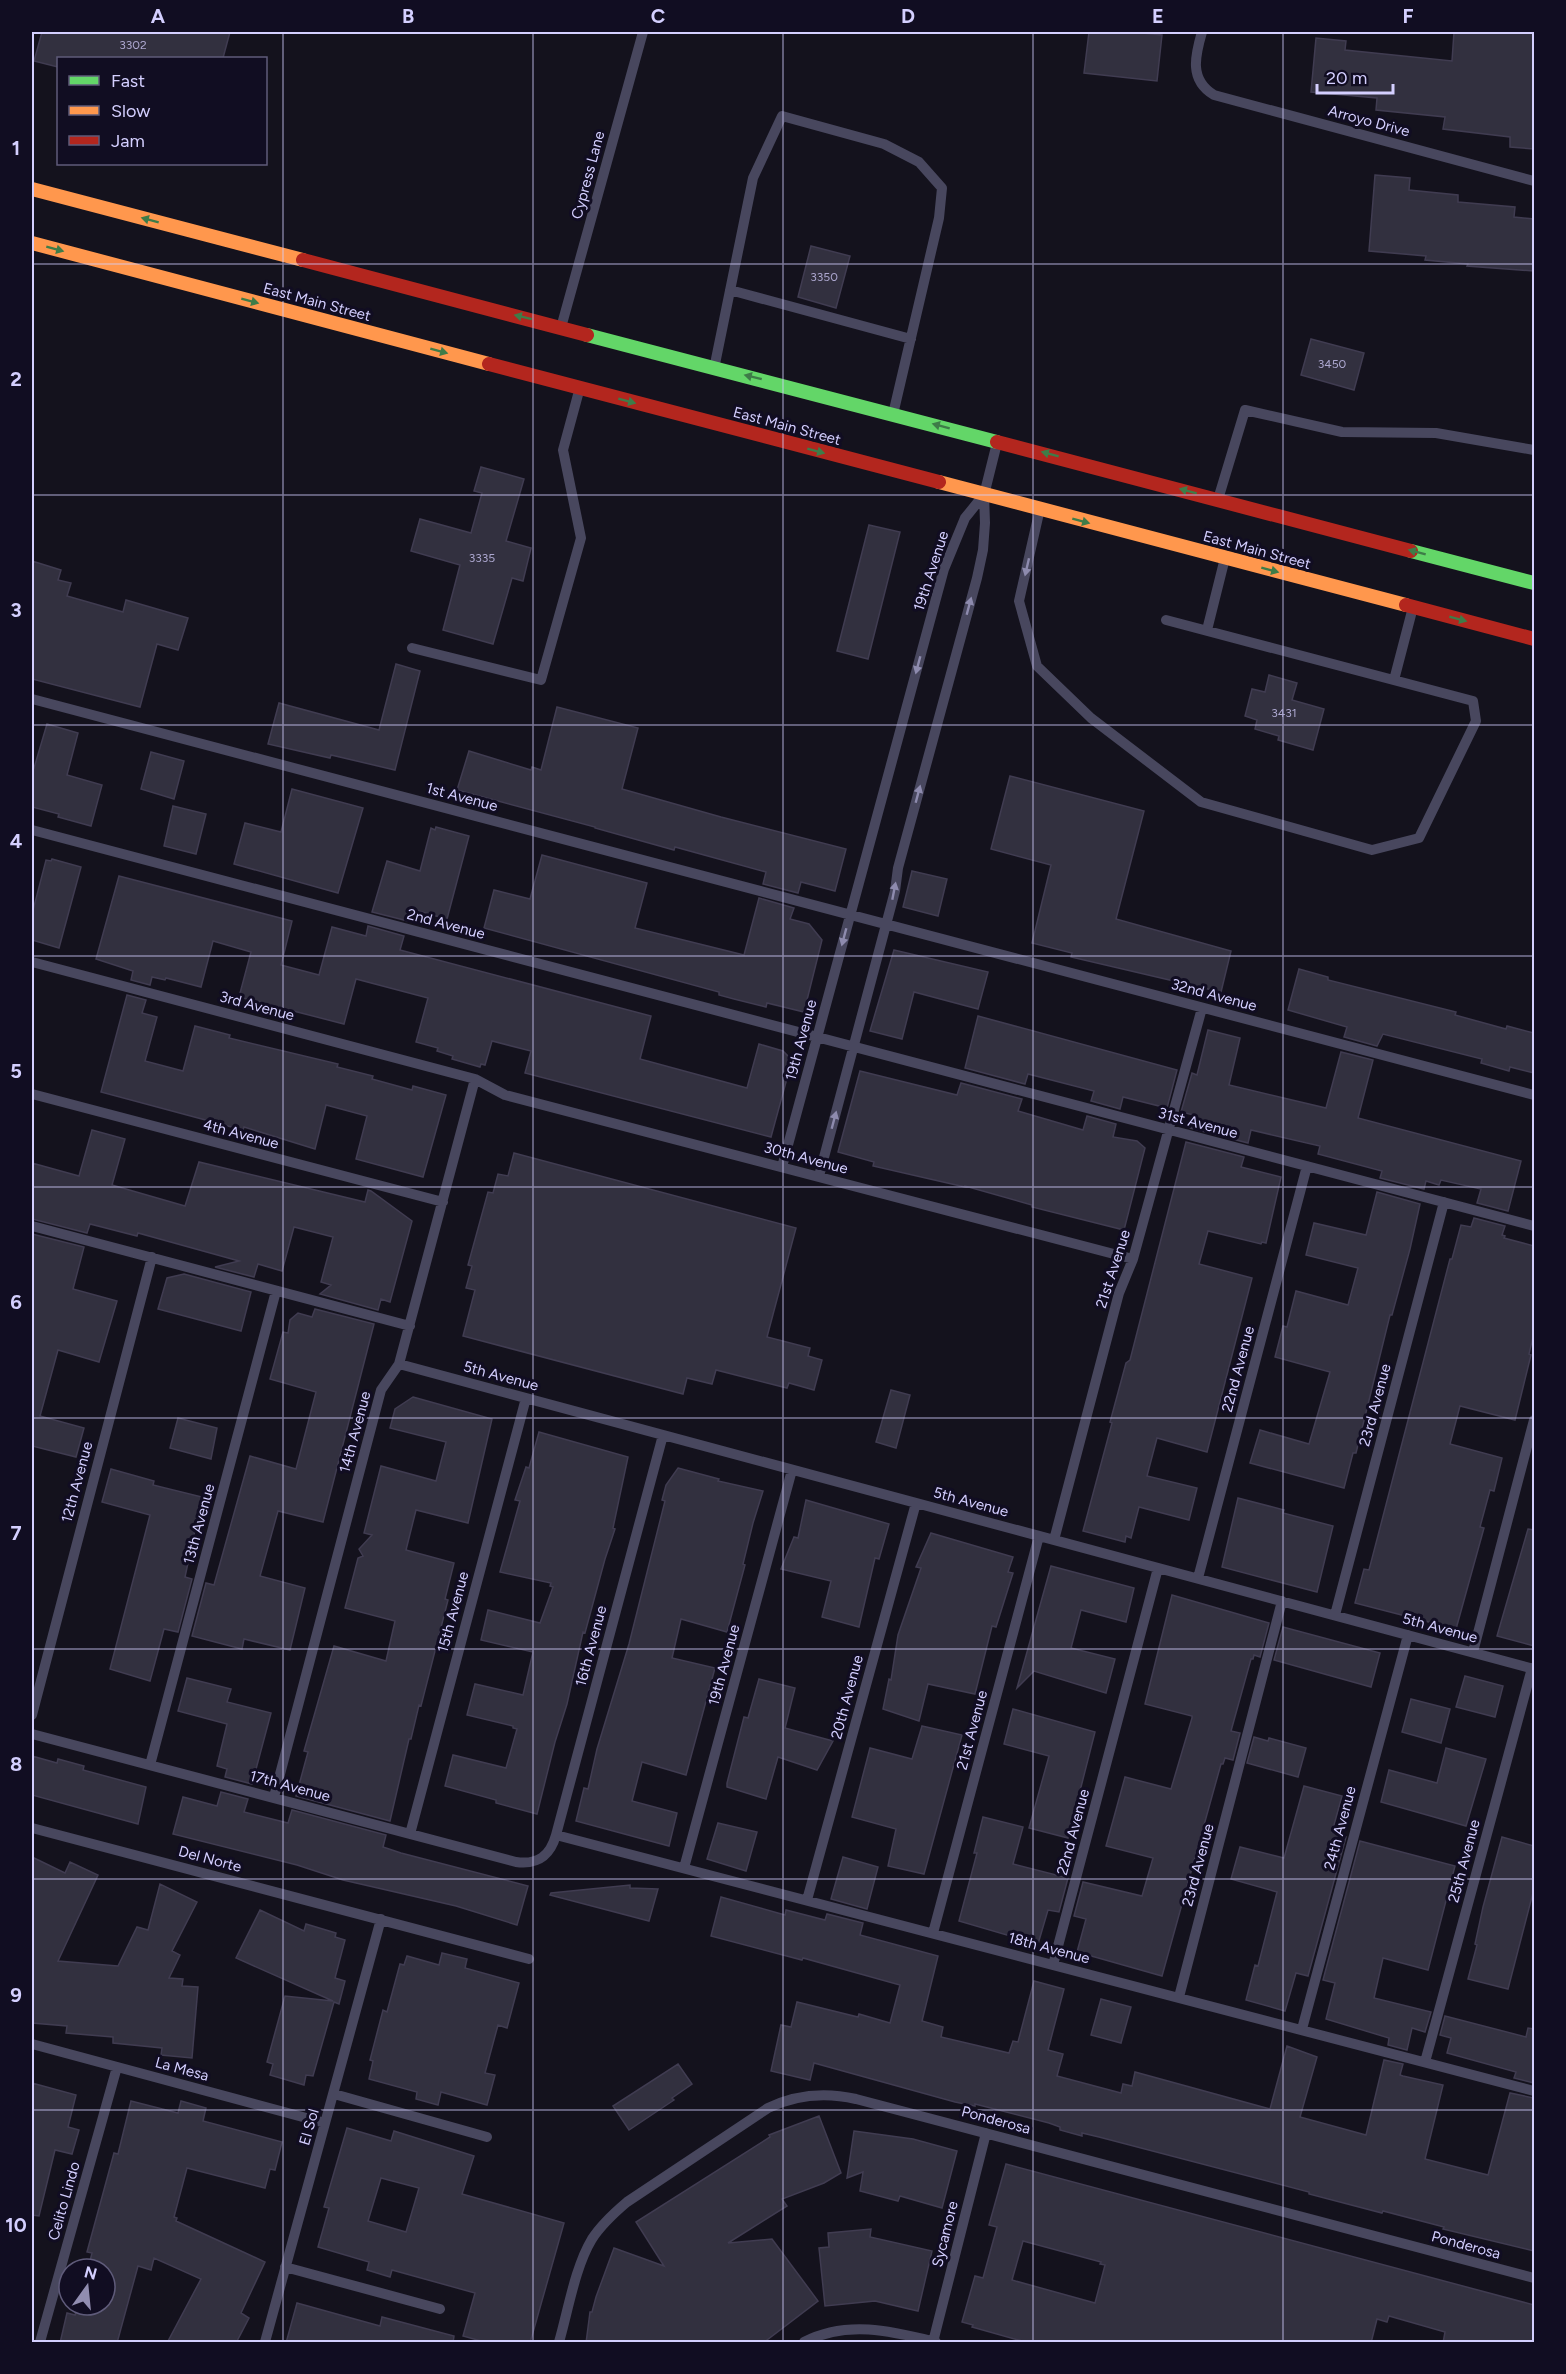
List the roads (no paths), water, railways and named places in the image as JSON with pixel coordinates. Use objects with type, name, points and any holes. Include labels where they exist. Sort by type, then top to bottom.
[{"type":"main road","points":[[32,189],[206,240],[562,327],[1534,583]]},
{"type":"main road","name":"East Main Street","points":[[32,243],[195,281],[579,388],[1534,639]]},
{"type":"lane","name":"Cypress Lane","points":[[562,327],[643,32]]},
{"type":"lane","name":"Arroyo Drive","points":[[1202,32],[1196,74],[1206,90],[1224,98],[1534,181]]},
{"type":"lane","points":[[715,368],[753,178],[782,116],[884,144],[919,162],[942,188],[939,218],[893,414]]},
{"type":"lane","points":[[730,290],[912,339]]},
{"type":"lane","points":[[412,648],[541,680],[581,538],[563,450],[579,388]]},
{"type":"lane","points":[[1218,499],[1245,410],[1342,432],[1436,433],[1534,450]]},
{"type":"lane","points":[[819,1176],[895,891],[898,868],[977,578],[986,523],[984,495],[998,441]]},
{"type":"lane","name":"19th Avenue","points":[[782,1167],[944,569],[965,518],[984,495]]},
{"type":"lane","points":[[1040,510],[1019,601],[1037,666],[1091,718],[1201,802],[1372,850],[1419,838],[1476,721],[1473,701],[1166,620]]},
{"type":"lane","points":[[1207,630],[1225,558]]},
{"type":"lane","points":[[1394,680],[1413,608]]},
{"type":"lane","name":"1st Avenue","points":[[32,703],[886,924]]},
{"type":"lane","name":"2nd Avenue","points":[[32,830],[853,1048]]},
{"type":"lane","name":"32nd Avenue","points":[[886,924],[1534,1095]]},
{"type":"lane","name":"3rd Avenue","points":[[32,962],[475,1079]]},
{"type":"lane","name":"21st Avenue","points":[[1054,1540],[1119,1293],[1133,1259],[1202,1008]]},
{"type":"lane","name":"31st Avenue","points":[[853,1048],[1534,1226]]},
{"type":"lane","name":"30th Avenue","points":[[475,1079],[506,1095],[1133,1259]]},
{"type":"lane","name":"14th Avenue","points":[[274,1797],[381,1390],[399,1364],[475,1079]]},
{"type":"lane","name":"4th Avenue","points":[[32,1094],[443,1202]]},
{"type":"lane","name":"22nd Avenue","points":[[1198,1578],[1307,1166]]},
{"type":"lane","name":"23rd Avenue","points":[[1335,1615],[1444,1202]]},
{"type":"lane","points":[[32,1226],[410,1326]]},
{"type":"lane","name":"12th Avenue","points":[[32,1715],[152,1257]]},
{"type":"lane","name":"13th Avenue","points":[[150,1765],[276,1291]]},
{"type":"lane","name":"5th Avenue","points":[[399,1364],[1533,1668]]},
{"type":"lane","name":"15th Avenue","points":[[410,1834],[526,1398]]},
{"type":"lane","points":[[1473,1652],[1534,1420]]},
{"type":"lane","name":"16th Avenue","points":[[540,1860],[553,1847],[663,1435]]},
{"type":"lane","name":"19th Avenue","points":[[684,1868],[792,1470]]},
{"type":"lane","name":"20th Avenue","points":[[807,1900],[916,1503]]},
{"type":"lane","name":"21st Avenue","points":[[933,1933],[1039,1536]]},
{"type":"lane","name":"22nd Avenue","points":[[1053,1965],[1158,1568]]},
{"type":"lane","name":"23rd Avenue","points":[[1179,1997],[1282,1601]]},
{"type":"lane","name":"24th Avenue","points":[[1302,2030],[1408,1635]]},
{"type":"lane","name":"25th Avenue","points":[[1425,2062],[1533,1668]]},
{"type":"lane","name":"17th Avenue","points":[[32,1734],[516,1862],[540,1860]]},
{"type":"lane","name":"Del Norte","points":[[32,1828],[529,1959]]},
{"type":"lane","name":"18th Avenue","points":[[556,1835],[1534,2091]]},
{"type":"lane","name":"El Sol","points":[[265,2343],[381,1919]]},
{"type":"lane","name":"La Mesa","points":[[32,2044],[326,2122]]},
{"type":"lane","name":"Celito Lindo","points":[[40,2343],[117,2067]]},
{"type":"lane","points":[[334,2094],[488,2137]]},
{"type":"lane","name":"Ponderosa","points":[[559,2343],[582,2260],[592,2239],[608,2219],[627,2202],[768,2108],[781,2102],[811,2095],[841,2095],[1534,2278]]},
{"type":"lane","name":"Sycamore","points":[[934,2342],[986,2133]]},
{"type":"lane","points":[[285,2266],[440,2309]]},
{"type":"lane","points":[[804,2343],[827,2333],[863,2328],[890,2331],[934,2342]]}]
